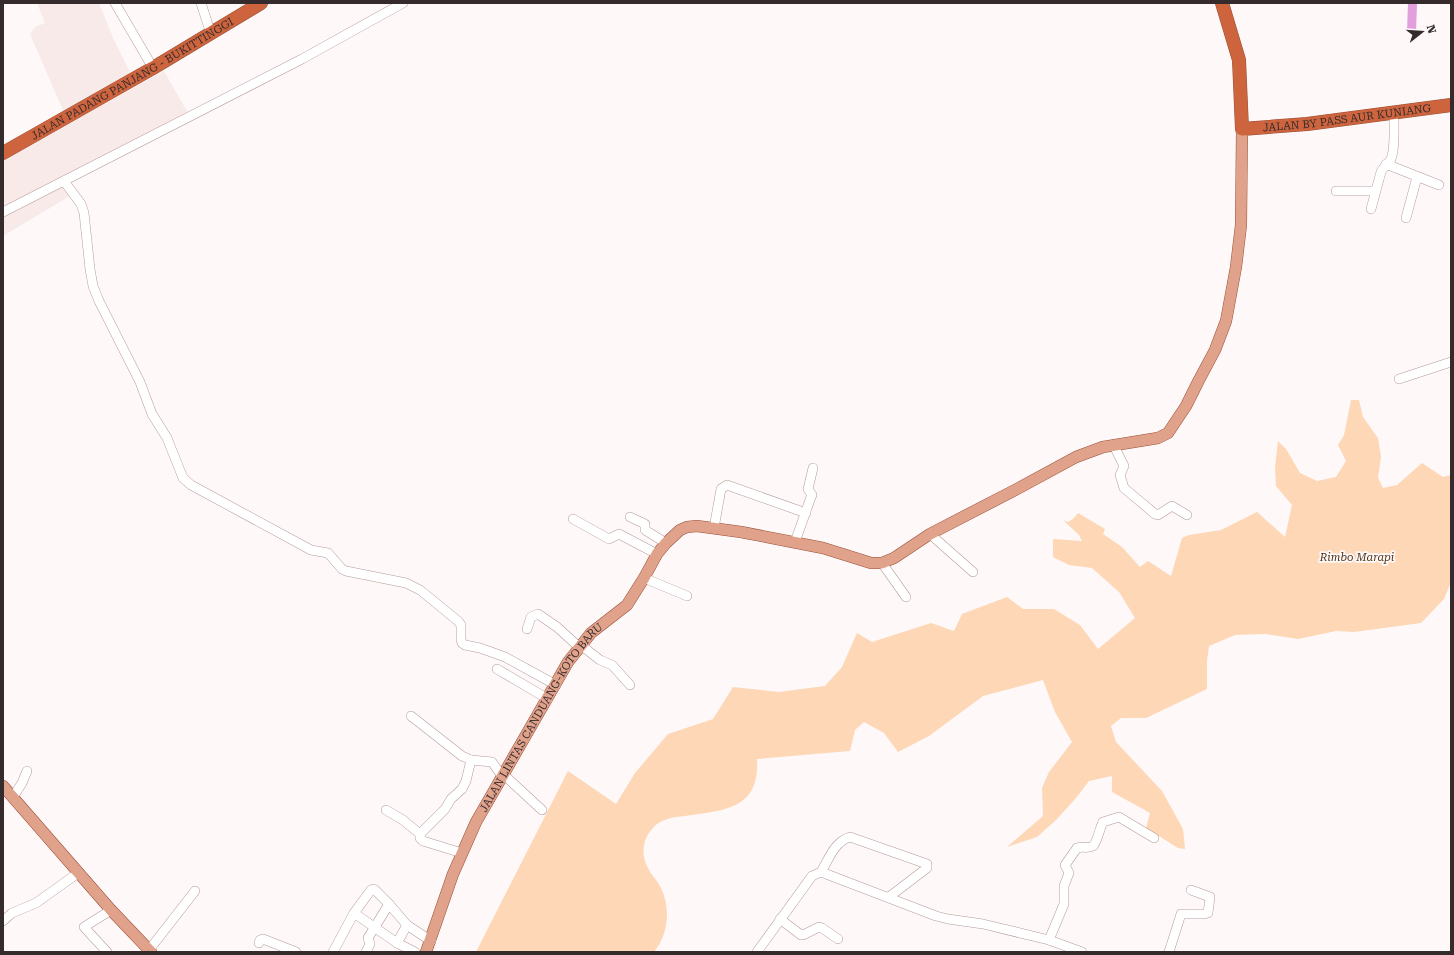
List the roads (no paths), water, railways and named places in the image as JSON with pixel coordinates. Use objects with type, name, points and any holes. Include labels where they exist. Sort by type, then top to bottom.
[{"type":"highway","name":"JALAN PADANG PANJANG - BUKITTINGGI","points":[[3,153],[153,68],[261,3]]},
{"type":"highway","points":[[1222,3],[1239,60],[1242,132]]},
{"type":"highway","name":"JALAN BY PASS AUR KUNIANG","points":[[1242,132],[1451,104]]},
{"type":"highway","name":"JALAN BY PASS AUR KUNIANG","points":[[1242,132],[1394,120],[1451,113]]},
{"type":"main road","points":[[882,563],[894,558],[930,534],[1076,457],[1103,447],[1158,438],[1168,433],[1186,406],[1219,340],[1226,317],[1240,237],[1242,132]]},
{"type":"main road","name":"JALAN LINTAS CANDUANG-KOTO BARU","points":[[426,952],[462,853],[476,822],[568,662],[591,633],[627,605],[657,554],[666,543],[684,528],[691,526],[795,542],[835,551],[871,563],[882,563]]},
{"type":"main road","points":[[3,786],[78,873],[150,951]]},
{"type":"street","points":[[115,3],[153,68]]},
{"type":"street","points":[[201,3],[211,34]]},
{"type":"street","points":[[3,212],[302,59],[403,3]]},
{"type":"street","points":[[1371,209],[1381,172],[1392,156],[1394,120]]},
{"type":"street","points":[[1386,164],[1417,177],[1439,184]]},
{"type":"street","points":[[1406,218],[1417,177]]},
{"type":"street","points":[[64,181],[81,204],[84,213],[93,286],[140,382],[152,414],[167,438],[184,478],[191,485],[311,550],[328,553],[342,569],[346,571],[393,579],[406,583],[420,590],[458,621],[460,625],[462,643],[505,657],[556,685]]},
{"type":"street","points":[[1336,191],[1375,191]]},
{"type":"street","points":[[1399,379],[1451,362]]},
{"type":"street","points":[[1114,446],[1124,466],[1120,475],[1124,488],[1155,514],[1158,514],[1172,506],[1187,515]]},
{"type":"street","points":[[795,542],[812,495],[808,489],[813,468]]},
{"type":"street","points":[[710,528],[721,489],[727,485],[806,513]]},
{"type":"street","points":[[630,517],[645,524],[645,530],[666,543]]},
{"type":"street","points":[[573,519],[608,539],[620,534],[657,554]]},
{"type":"street","points":[[930,534],[973,572]]},
{"type":"street","points":[[882,563],[906,597]]},
{"type":"street","points":[[644,578],[687,596]]},
{"type":"street","points":[[527,629],[531,617],[538,614],[557,627],[581,647],[600,660],[612,665],[630,685]]},
{"type":"street","points":[[497,668],[548,698]]},
{"type":"street","points":[[411,716],[462,756],[471,760],[492,762],[502,775],[542,810]]},
{"type":"street","points":[[420,834],[445,808],[451,799],[462,789],[466,781],[471,760]]},
{"type":"street","points":[[13,797],[22,783],[27,771]]},
{"type":"street","points":[[386,810],[403,820],[420,834],[420,838],[423,841],[462,853]]},
{"type":"street","points":[[1049,940],[1064,904],[1064,886],[1069,873],[1065,865],[1077,848],[1090,847],[1094,844],[1103,822],[1121,817],[1154,838]]},
{"type":"street","points":[[757,952],[812,876],[821,872],[837,844],[844,839],[850,838],[927,864],[927,868],[889,897]]},
{"type":"street","points":[[821,872],[936,916],[983,924],[1049,940],[1082,952]]},
{"type":"street","points":[[3,921],[12,913],[36,903],[78,873]]},
{"type":"street","points":[[333,952],[354,913],[371,890],[374,889],[407,925],[431,941]]},
{"type":"street","points":[[1169,952],[1181,914],[1208,913],[1210,897],[1191,890]]},
{"type":"street","points":[[150,951],[195,891]]},
{"type":"street","points":[[366,952],[370,944],[368,938],[389,904]]},
{"type":"street","points":[[107,952],[84,927],[111,910]]},
{"type":"street","points":[[354,913],[397,942],[416,952]]},
{"type":"street","points":[[780,919],[801,935],[806,935],[819,927],[838,939]]},
{"type":"street","points":[[397,942],[407,925]]},
{"type":"street","points":[[259,943],[260,940],[263,939],[296,952]]},
{"type":"park label","name":"Rimbo Marapi","points":[[1357,557]]}]
